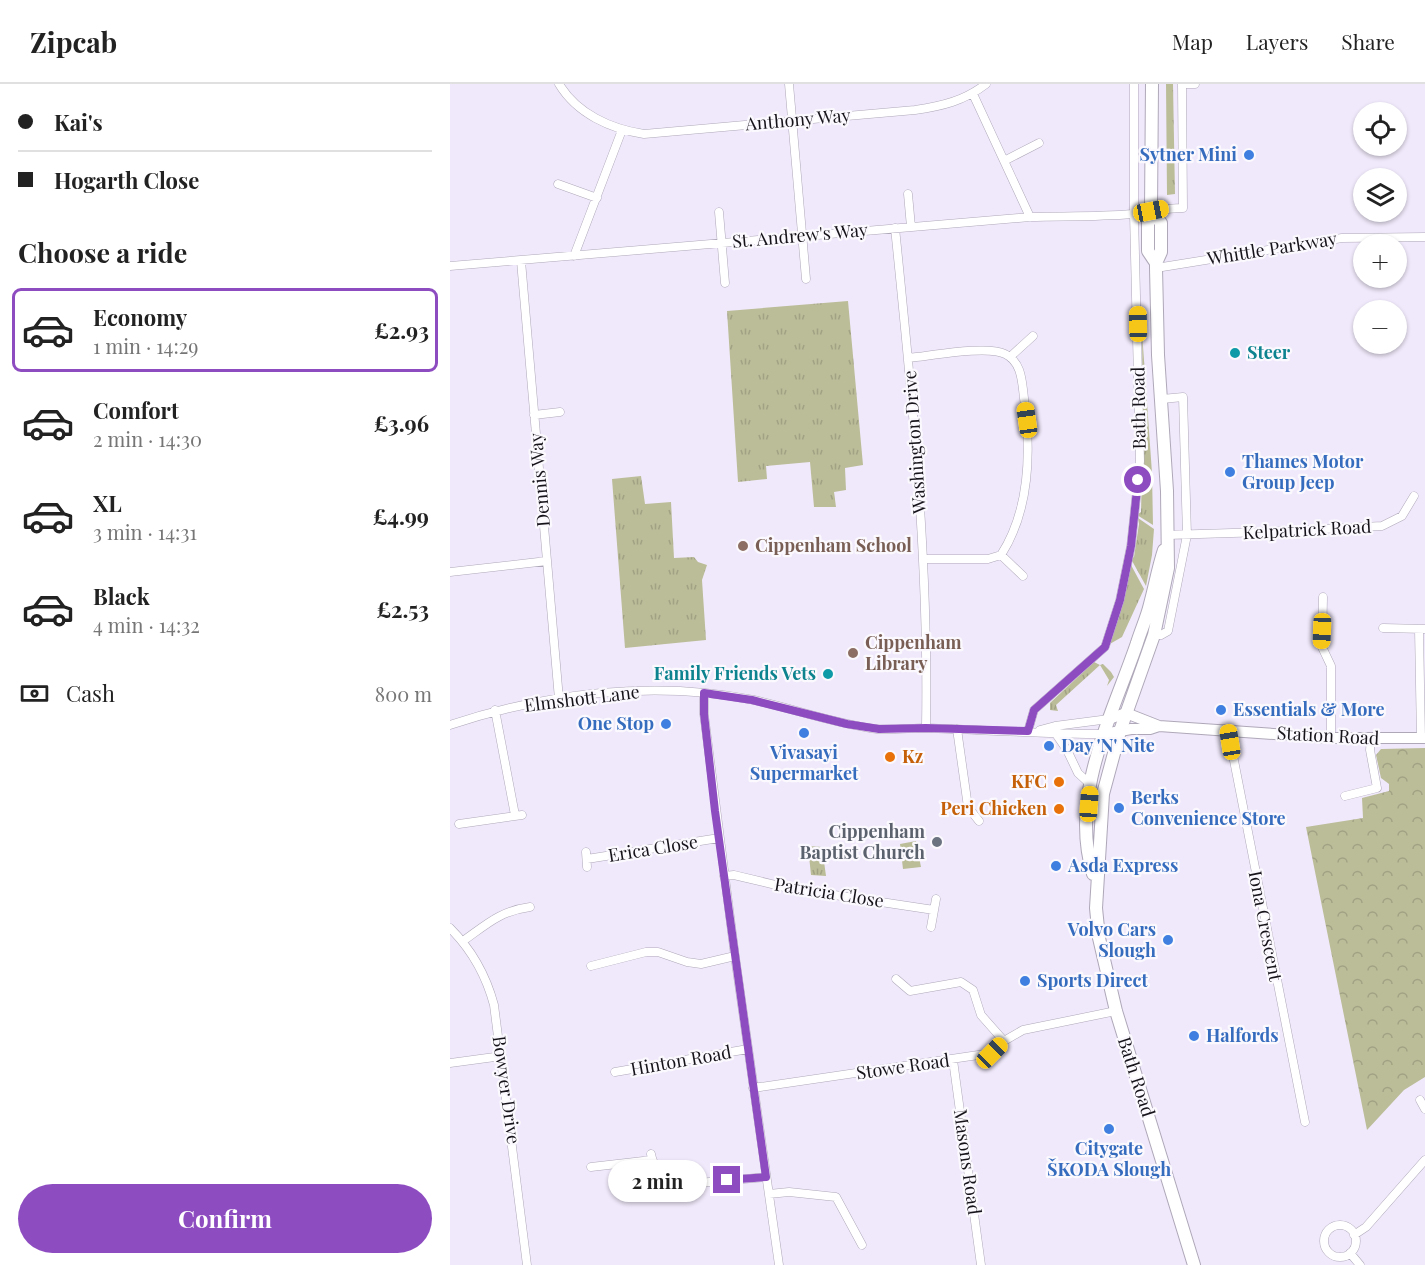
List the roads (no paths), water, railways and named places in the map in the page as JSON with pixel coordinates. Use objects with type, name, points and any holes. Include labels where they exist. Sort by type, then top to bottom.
[{"type":"main road","name":"Bath Road","points":[[1152,84],[1151,211],[1148,223],[1148,251],[1156,265],[1158,355],[1167,491],[1168,568],[1154,635],[1120,731],[1103,794],[1096,908],[1099,938],[1116,1011],[1194,1265]]},
{"type":"main road","name":"Bath Road","points":[[1096,884],[1088,857],[1087,824],[1090,784],[1109,719],[1150,605],[1167,538]]},
{"type":"street","name":"Anthony Way","points":[[559,84],[564,92],[590,116],[622,130],[644,134],[915,110],[946,105],[973,94],[986,84]]},
{"type":"street","points":[[789,84],[806,279]]},
{"type":"street","name":"Bath Road","points":[[1032,731],[1034,710],[1105,647],[1120,600],[1131,546],[1140,461],[1134,214],[1134,84]]},
{"type":"street","points":[[1182,84],[1195,84]]},
{"type":"street","name":"St. Andrew's Way","points":[[450,266],[1030,217],[1134,214],[1166,208],[1183,208],[1182,84]]},
{"type":"street","points":[[973,94],[1030,217]]},
{"type":"street","points":[[574,256],[622,130]]},
{"type":"street","points":[[1004,161],[1039,143]]},
{"type":"street","points":[[558,184],[597,198]]},
{"type":"street","points":[[908,194],[911,227]]},
{"type":"street","points":[[719,212],[725,283]]},
{"type":"street","name":"Washington Drive","points":[[895,228],[909,358],[923,559],[926,728]]},
{"type":"street","name":"Whittle Parkway","points":[[1156,265],[1342,238],[1425,237]]},
{"type":"street","name":"Dennis Way","points":[[521,261],[559,699]]},
{"type":"street","points":[[1010,357],[1034,336]]},
{"type":"street","points":[[909,358],[988,350],[1003,352],[1017,363],[1027,420],[1028,457],[1023,497],[1009,542],[1001,555],[988,559],[923,559]]},
{"type":"street","points":[[1154,635],[1161,635],[1168,631],[1187,535],[1183,397],[1162,399]]},
{"type":"street","points":[[534,415],[560,412]]},
{"type":"street","name":"Kelpatrick Road","points":[[1167,538],[1187,535],[1382,526],[1402,516],[1413,496]]},
{"type":"street","points":[[1001,555],[1023,576]]},
{"type":"street","points":[[450,572],[547,561]]},
{"type":"street","points":[[1323,597],[1322,648],[1331,666],[1331,738]]},
{"type":"street","points":[[1383,628],[1422,629],[1423,739]]},
{"type":"street","name":"Elmshott Lane","points":[[450,725],[495,710],[621,691],[704,693],[752,700],[847,724],[879,729],[926,728],[1104,734]]},
{"type":"street","points":[[704,693],[704,714],[719,838],[779,1265]]},
{"type":"street","points":[[459,824],[518,815],[495,710]]},
{"type":"street","points":[[1109,719],[1126,713]]},
{"type":"street","name":"Station Road","points":[[1126,713],[1159,726]]},
{"type":"street","name":"Elmshott Lane","points":[[1032,731],[1109,719]]},
{"type":"street","name":"Station Road","points":[[1104,734],[1159,726],[1331,738],[1423,739]]},
{"type":"street","points":[[957,729],[968,807],[979,821]]},
{"type":"street","name":"Iona Crescent","points":[[1228,730],[1305,1122]]},
{"type":"street","points":[[1056,734],[1078,772],[1090,784]]},
{"type":"street","points":[[1345,796],[1377,788],[1370,750],[1371,739]]},
{"type":"street","name":"Erica Close","points":[[586,859],[719,838]]},
{"type":"street","name":"Patricia Close","points":[[724,876],[934,910]]},
{"type":"street","points":[[931,927],[936,900]]},
{"type":"street","points":[[463,941],[499,915],[530,907]]},
{"type":"street","name":"Bowyer Drive","points":[[450,928],[463,941],[488,983],[494,1005],[528,1265]]},
{"type":"street","points":[[591,965],[646,952],[658,952],[687,962],[702,964],[735,956]]},
{"type":"street","points":[[896,979],[910,991],[961,982],[973,990],[981,1016],[1004,1041]]},
{"type":"street","name":"Stowe Road","points":[[753,1088],[992,1053],[1004,1041],[1023,1030],[1116,1011]]},
{"type":"street","name":"Hinton Road","points":[[615,1072],[748,1049]]},
{"type":"street","points":[[450,1063],[502,1056]]},
{"type":"street","name":"Masons Road","points":[[953,1060],[981,1265]]},
{"type":"street","points":[[1420,1100],[1425,1109]]},
{"type":"street","points":[[591,1167],[651,1157],[666,1181],[675,1185],[766,1177]]},
{"type":"street","points":[[1354,1235],[1366,1227],[1425,1160]]},
{"type":"street","points":[[769,1194],[789,1192],[836,1197],[862,1245]]},
{"type":"street","points":[[1334,1226],[1346,1227],[1354,1235],[1355,1242],[1350,1253],[1338,1257],[1328,1251],[1324,1240],[1325,1234],[1334,1226]]},
{"type":"street","points":[[1350,1253],[1360,1265]]},
{"type":"place","name":"Sytner Mini","points":[[1249,155]]},
{"type":"place","name":"Steer","points":[[1235,353]]},
{"type":"place","name":"Thames Motor Group Jeep","points":[[1230,472]]},
{"type":"place","name":"Cippenham School","points":[[743,546]]},
{"type":"place","name":"Cippenham Library","points":[[853,653]]},
{"type":"place","name":"Family Friends Vets","points":[[828,674]]},
{"type":"place","name":"Essentials & More","points":[[1221,710]]},
{"type":"place","name":"One Stop","points":[[666,724]]},
{"type":"place","name":"Vivasayi Supermarket","points":[[804,733]]},
{"type":"place","name":"Day 'N' Nite","points":[[1049,746]]},
{"type":"place","name":"Kz","points":[[890,757]]},
{"type":"place","name":"KFC","points":[[1059,782]]},
{"type":"place","name":"Berks Convenience Store","points":[[1119,808]]},
{"type":"place","name":"Peri Chicken","points":[[1059,809]]},
{"type":"place","name":"Cippenham Baptist Church","points":[[937,842]]},
{"type":"place","name":"Asda Express","points":[[1056,866]]},
{"type":"place","name":"Volvo Cars Slough","points":[[1168,940]]},
{"type":"place","name":"Sports Direct","points":[[1025,981]]},
{"type":"place","name":"Halfords","points":[[1194,1036]]},
{"type":"place","name":"Citygate ŠKODA Slough","points":[[1109,1129]]}]
